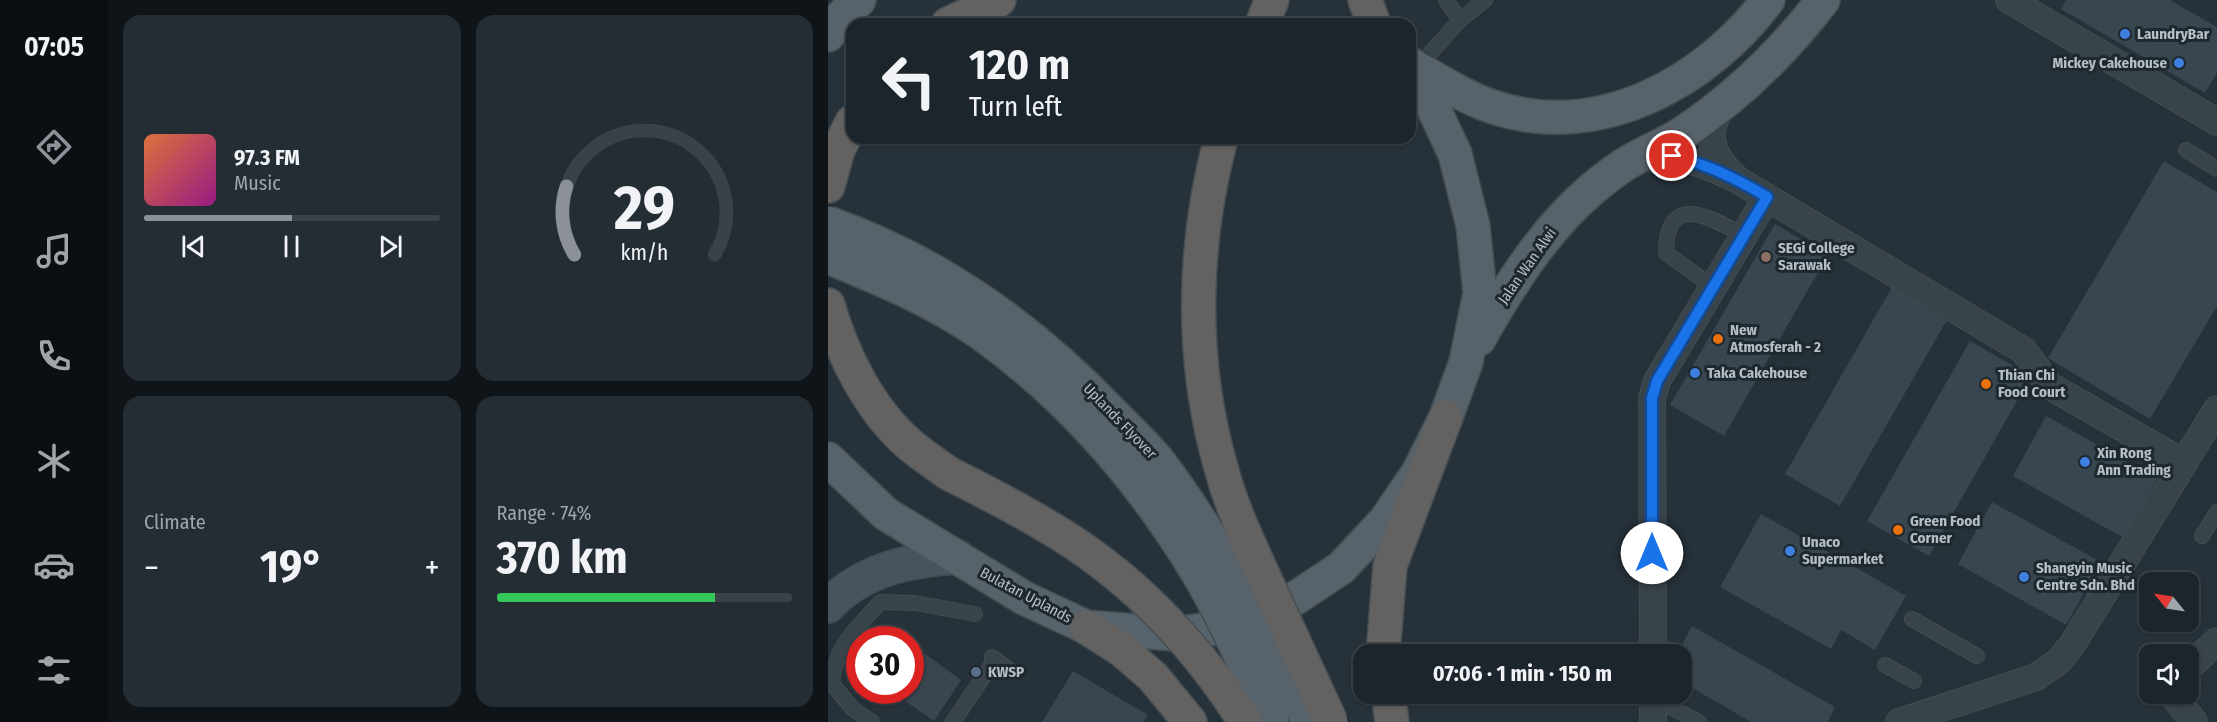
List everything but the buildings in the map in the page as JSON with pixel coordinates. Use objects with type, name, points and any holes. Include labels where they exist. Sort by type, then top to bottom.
[{"type":"highway","points":[[961,18],[999,0]]},
{"type":"highway","points":[[1264,18],[1272,0]]},
{"type":"highway","points":[[1365,0],[1370,18]]},
{"type":"highway","points":[[828,186],[838,150],[846,134]]},
{"type":"highway","points":[[1219,144],[1211,174],[1200,247],[1198,328],[1205,400],[1222,473],[1238,514],[1331,722]]},
{"type":"highway","points":[[828,305],[835,330],[874,404],[906,442],[948,473],[1047,525],[1108,568],[1155,608],[1191,645],[1216,676],[1245,722]]},
{"type":"highway","points":[[1384,644],[1390,566],[1446,417]]},
{"type":"highway","points":[[1086,627],[1122,650],[1153,677],[1190,722]]},
{"type":"highway","points":[[1390,704],[1392,722]]},
{"type":"main road","points":[[1348,0],[1366,18]]},
{"type":"main road","points":[[1416,70],[1468,97],[1497,108],[1533,115],[1577,116],[1613,111],[1646,100],[1690,76],[1717,55],[1768,0]]},
{"type":"main road","name":"Jalan Wan Alwi","points":[[1466,362],[1499,304],[1553,226],[1591,190],[1633,159],[1680,135],[1730,95],[1774,56],[1823,0]]},
{"type":"main road","name":"Bulatan Uplands","points":[[828,459],[886,514],[1024,598],[1086,627],[1173,634],[1232,626],[1291,601],[1341,568],[1385,521],[1418,473],[1446,417],[1466,362],[1480,292],[1473,226],[1455,154],[1416,75]]},
{"type":"main road","name":"Uplands Flyover","points":[[828,222],[871,238],[944,274],[1002,313],[1081,380],[1158,461],[1196,515],[1228,567],[1310,722]]},
{"type":"main road","name":"Uplands Flyover","points":[[828,257],[917,296],[981,334],[1061,400],[1099,437],[1167,525],[1200,577],[1272,722]]},
{"type":"main road","points":[[828,606],[840,593],[867,575],[927,559],[958,557]]},
{"type":"street","points":[[2009,0],[2217,122]]},
{"type":"street","points":[[1730,95],[1714,117],[1712,146],[1721,164],[1736,178]]},
{"type":"street","points":[[1633,159],[1672,156],[1700,162],[1736,178],[1890,268],[2023,350],[2050,386],[2184,463]]},
{"type":"street","points":[[1653,644],[1652,398],[1657,381],[1767,197]]},
{"type":"street","points":[[1899,722],[2036,677],[2059,660],[2072,645],[2184,463],[2214,420]]},
{"type":"street","points":[[2199,658],[2217,641]]},
{"type":"street","points":[[2180,704],[2194,722]]},
{"type":"lane","points":[[1446,0],[1460,20]]},
{"type":"lane","points":[[1416,64],[1460,20],[1485,0]]},
{"type":"lane","points":[[2186,150],[2217,169]]},
{"type":"lane","points":[[1713,287],[1666,253],[1670,227],[1676,217],[1685,214],[1710,218],[1744,235]]},
{"type":"lane","points":[[2202,536],[2217,512]]},
{"type":"lane","points":[[872,722],[854,709],[832,684],[830,661],[854,630],[881,602],[915,603],[975,614]]},
{"type":"lane","points":[[1912,619],[1977,656]]},
{"type":"lane","points":[[953,722],[992,664],[992,657],[1011,672]]},
{"type":"lane","points":[[1885,665],[1914,681]]},
{"type":"lane","points":[[1653,704],[1699,722]]},
{"type":"lane","points":[[846,722],[854,709]]},
{"type":"place","name":"LaundryBar","points":[[2125,34]]},
{"type":"place","name":"Mickey Cakehouse","points":[[2179,63]]},
{"type":"place","name":"SEGi College Sarawak","points":[[1766,257]]},
{"type":"place","name":"New Atmosferah - 2","points":[[1718,339]]},
{"type":"place","name":"Taka Cakehouse","points":[[1695,373]]},
{"type":"place","name":"Thian Chi Food Court","points":[[1986,384]]},
{"type":"place","name":"Xin Rong Ann Trading","points":[[2085,462]]},
{"type":"place","name":"Green Food Corner","points":[[1898,530]]},
{"type":"place","name":"Unaco Supermarket","points":[[1790,551]]},
{"type":"place","name":"Shangyin Music Centre Sdn. Bhd","points":[[2024,577]]},
{"type":"place","name":"KWSP","points":[[976,672]]},
{"type":"route","points":[[1652,553],[1652,398],[1657,381],[1767,197],[1736,178],[1700,162],[1672,156]]}]
